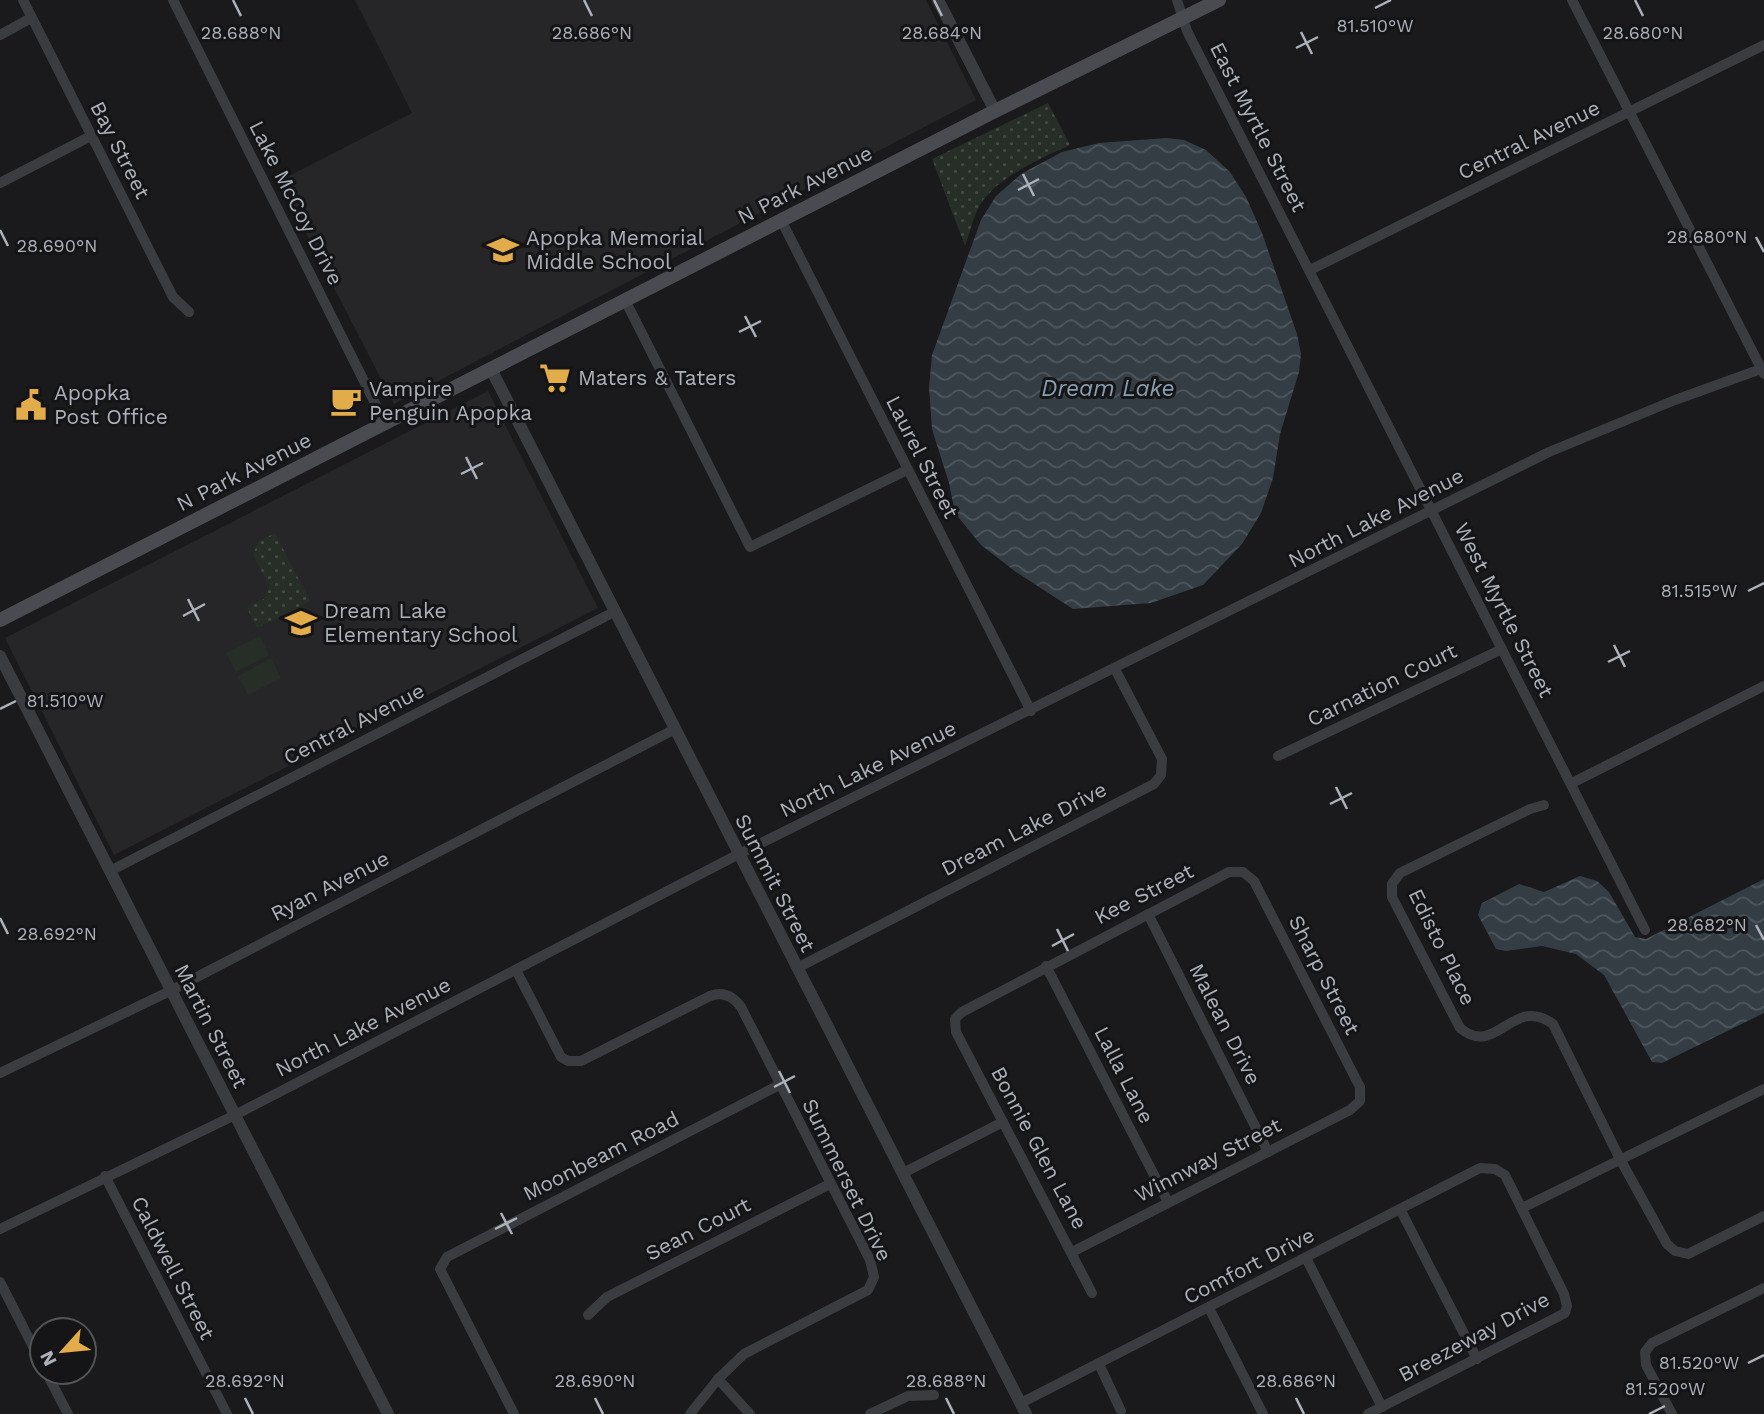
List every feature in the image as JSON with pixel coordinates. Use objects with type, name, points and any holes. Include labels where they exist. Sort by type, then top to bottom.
[{"type":"main road","name":"N Park Avenue","points":[[0,620],[995,111],[1219,0]]},
{"type":"street","name":"Bay Street","points":[[23,0],[173,296],[189,312]]},
{"type":"street","name":"Lake McCoy Drive","points":[[173,0],[386,424]]},
{"type":"street","points":[[938,0],[995,111]]},
{"type":"street","name":"East Myrtle Street","points":[[1177,0],[1187,31],[1310,270]]},
{"type":"street","points":[[1572,0],[1763,370]]},
{"type":"street","points":[[0,35],[32,18]]},
{"type":"street","name":"Central Avenue","points":[[1310,270],[1764,45]]},
{"type":"street","points":[[0,183],[91,136]]},
{"type":"street","name":"Laurel Street","points":[[781,220],[1031,711]]},
{"type":"street","name":"West Myrtle Street","points":[[1310,270],[1645,930]]},
{"type":"street","points":[[625,300],[750,547],[907,470]]},
{"type":"street","name":"Summit Street","points":[[491,369],[1024,1409]]},
{"type":"street","name":"North Lake Avenue","points":[[0,1229],[234,1115],[739,854],[1549,452],[1675,400],[1763,370]]},
{"type":"street","name":"Central Avenue","points":[[110,871],[614,612]]},
{"type":"street","name":"Carnation Court","points":[[1278,756],[1502,649]]},
{"type":"street","name":"Martin Street","points":[[0,656],[388,1414]]},
{"type":"street","name":"Dream Lake Drive","points":[[797,968],[1154,784],[1161,775],[1162,759],[1115,669]]},
{"type":"street","points":[[1572,783],[1764,686]]},
{"type":"street","name":"Ryan Avenue","points":[[0,1073],[170,990],[675,729]]},
{"type":"street","name":"Edisto Place","points":[[1544,805],[1530,809],[1400,873],[1392,884],[1392,897],[1460,1028],[1470,1037],[1486,1037],[1527,1015],[1541,1015],[1553,1024],[1620,1159]]},
{"type":"street","name":"Kee Street","points":[[956,1019],[962,1012],[1046,966],[1228,872],[1243,872]]},
{"type":"street","name":"Sharp Street","points":[[1243,872],[1254,881],[1354,1074],[1360,1087],[1360,1101]]},
{"type":"street","name":"Malean Drive","points":[[1148,914],[1268,1152]]},
{"type":"street","name":"Lalla Lane","points":[[1046,966],[1168,1202]]},
{"type":"street","name":"Summerset Drive","points":[[516,970],[561,1057],[568,1061],[581,1061],[714,994],[733,998],[741,1007],[870,1260],[874,1277],[870,1287],[859,1296],[744,1354],[718,1379],[690,1414]]},
{"type":"street","name":"Bonnie Glen Lane","points":[[956,1019],[956,1032],[1092,1293]]},
{"type":"street","name":"Moonbeam Road","points":[[514,1414],[440,1269],[447,1257],[779,1085]]},
{"type":"street","points":[[1522,1209],[1764,1089]]},
{"type":"street","name":"Winnway Street","points":[[1072,1252],[1350,1110],[1360,1101]]},
{"type":"street","points":[[904,1173],[1003,1122]]},
{"type":"street","points":[[1620,1159],[1667,1244],[1675,1251],[1688,1254],[1764,1216]]},
{"type":"street","name":"Comfort Drive","points":[[1024,1409],[1099,1364],[1480,1168],[1496,1169]]},
{"type":"street","name":"Breezeway Drive","points":[[1368,1414],[1562,1315],[1567,1306],[1564,1294],[1505,1175],[1496,1169]]},
{"type":"street","name":"Caldwell Street","points":[[104,1177],[227,1414]]},
{"type":"street","name":"Sean Court","points":[[588,1315],[607,1297],[830,1184]]},
{"type":"street","points":[[1400,1209],[1477,1359]]},
{"type":"street","points":[[1306,1258],[1382,1407]]},
{"type":"street","points":[[0,1282],[28,1337]]},
{"type":"street","points":[[1672,1414],[1646,1365],[1645,1352],[1652,1343],[1764,1289]]},
{"type":"street","points":[[1209,1308],[1263,1414]]},
{"type":"street","points":[[1099,1364],[1121,1411]]},
{"type":"street","points":[[718,1379],[750,1414]]},
{"type":"street","points":[[53,1386],[68,1414]]},
{"type":"street","points":[[870,1414],[908,1396],[934,1395]]},
{"type":"shaded area","name":"Apopka Memorial Middle School","points":[[355,0],[926,0],[976,100],[394,404],[279,181],[412,113]]},
{"type":"shaded area","points":[[1048,103],[1070,145],[1021,169],[997,186],[980,205],[965,246],[932,159]]},
{"type":"shaded area","name":"Dream Lake Elementary School","points":[[488,391],[598,608],[114,855],[5,638]]},
{"type":"shaded area","points":[[275,533],[310,601],[257,628],[247,608],[264,599],[270,587],[253,555],[258,542]]},
{"type":"shaded area","points":[[260,636],[269,655],[236,672],[226,653]]},
{"type":"shaded area","points":[[271,658],[281,678],[248,695],[238,676]]},
{"type":"water","name":"Dream Lake","points":[[1166,138],[1184,140],[1206,150],[1230,172],[1246,197],[1262,233],[1297,334],[1301,354],[1299,372],[1280,434],[1273,478],[1261,513],[1242,544],[1203,585],[1151,603],[1073,609],[1016,572],[981,545],[955,513],[949,483],[932,429],[929,388],[932,355],[981,220],[996,196],[1021,174],[1062,152],[1099,143]]},
{"type":"water","points":[[1580,876],[1597,881],[1609,892],[1635,937],[1646,939],[1764,879],[1764,1013],[1662,1063],[1652,1062],[1604,975],[1576,954],[1542,946],[1506,951],[1496,949],[1478,915],[1482,903],[1519,884],[1544,892]]},
{"type":"place","name":"Apopka Memorial Middle School","points":[[503,250]]},
{"type":"place","name":"Maters & Taters","points":[[555,378]]},
{"type":"place","name":"Vampire Penguin Apopka","points":[[346,401]]},
{"type":"place","name":"Apopka Post Office","points":[[31,405]]},
{"type":"place","name":"Dream Lake Elementary School","points":[[301,623]]}]
